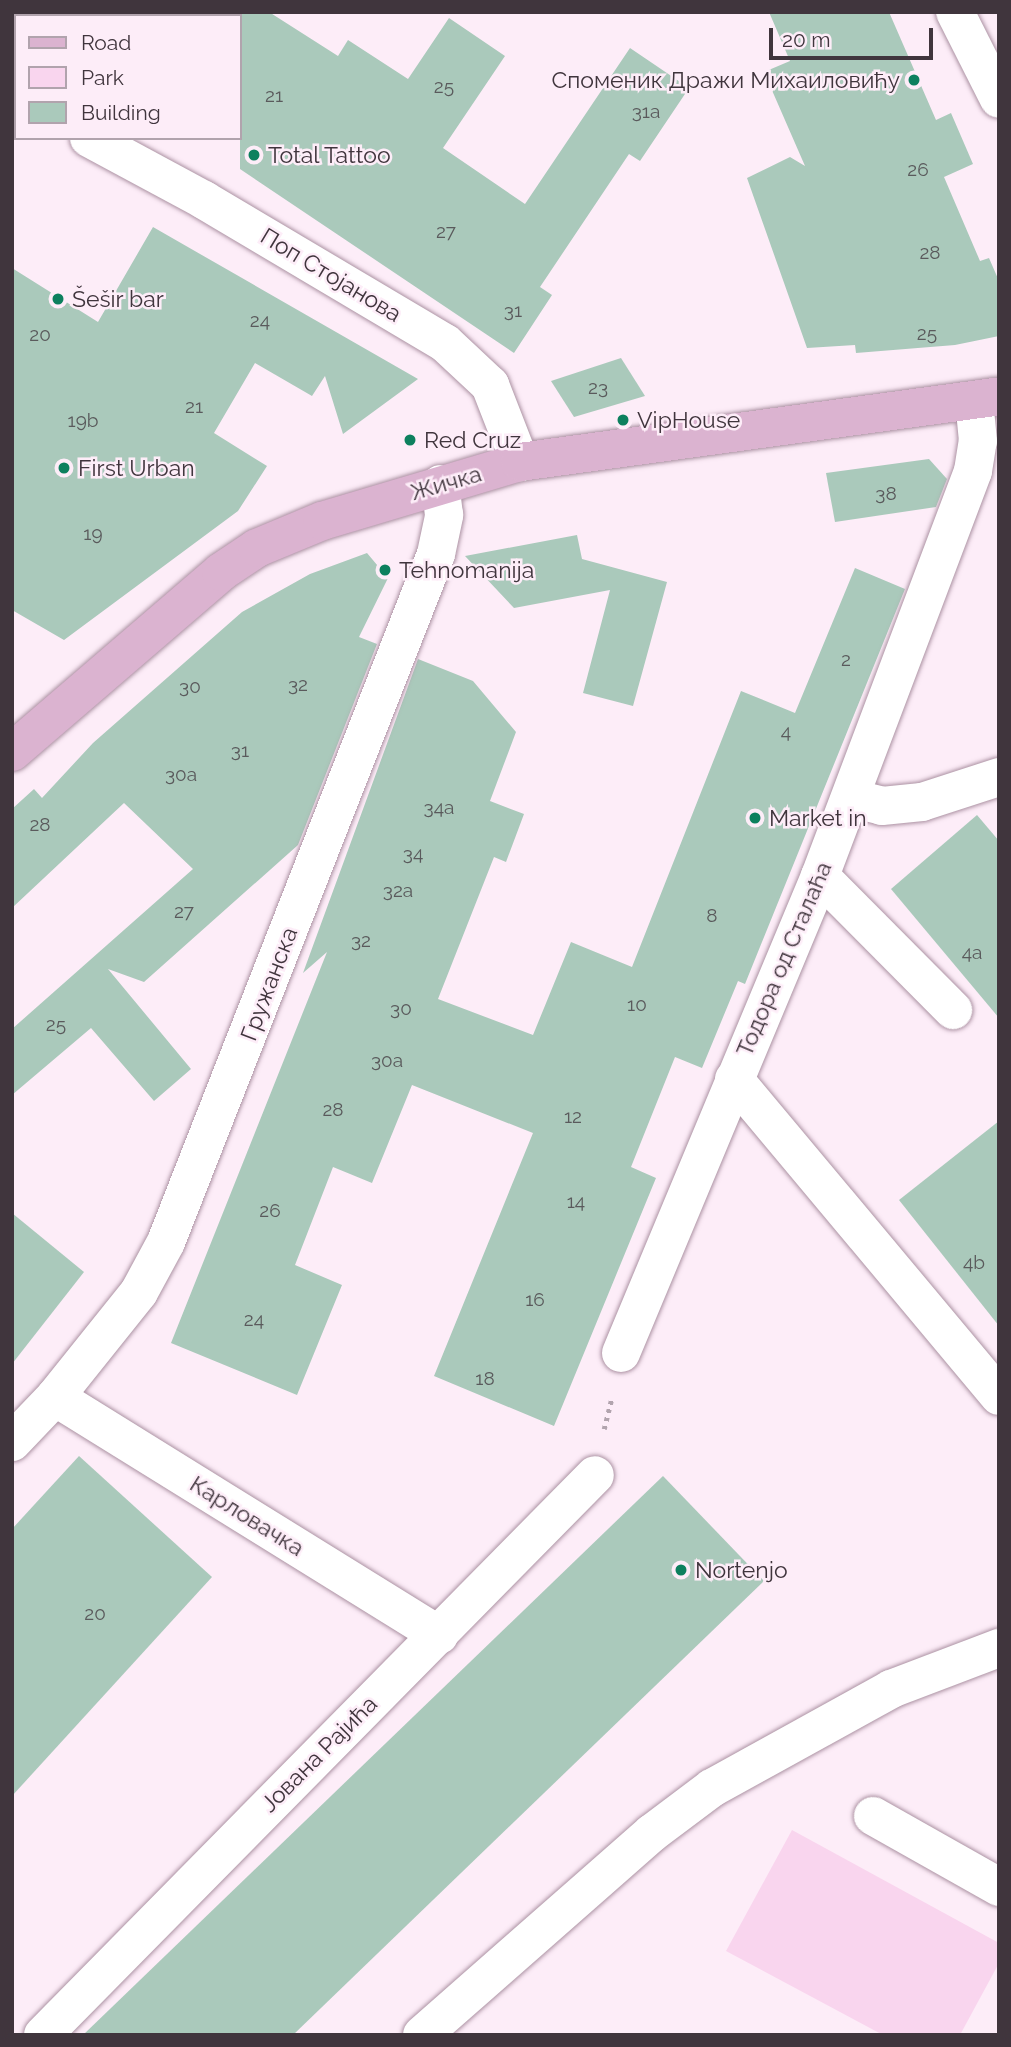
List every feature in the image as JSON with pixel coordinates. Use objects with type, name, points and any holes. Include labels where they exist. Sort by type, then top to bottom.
[{"type":"main road","name":"Жичка","points":[[12,752],[176,608],[257,548],[322,520],[520,462],[986,398]]},
{"type":"street","points":[[955,12],[999,99]]},
{"type":"street","name":"Поп Стојанова","points":[[93,140],[216,206],[445,343],[490,385],[520,462]]},
{"type":"street","name":"Тодора од Сталаћа","points":[[621,1353],[851,798],[973,471],[986,398]]},
{"type":"street","name":"Гружанска","points":[[12,1442],[55,1397],[139,1292],[171,1230],[436,554],[444,515],[440,484]]},
{"type":"street","points":[[851,798],[882,806],[922,802],[999,777]]},
{"type":"street","points":[[820,876],[953,1010]]},
{"type":"street","points":[[734,1079],[999,1396]]},
{"type":"street","name":"Карловачка","points":[[55,1397],[439,1635]]},
{"type":"street","name":"Јована Рајића","points":[[43,2035],[594,1475]]},
{"type":"street","points":[[422,2035],[652,1833],[712,1788],[891,1689],[999,1648]]},
{"type":"street","points":[[873,1816],[999,1886]]},
{"type":"path","points":[[594,1475],[621,1353]]},
{"type":"green space","points":[[792,1830],[999,1943],[999,1963],[960,2035],[883,2035],[726,1951]]},
{"type":"building","points":[[269,12],[338,56],[348,40],[408,79],[449,18],[505,56],[443,148],[525,204],[630,48],[689,88],[640,161],[629,154],[540,287],[552,295],[514,353],[240,169],[240,14]]},
{"type":"building","points":[[769,12],[889,12],[936,120],[951,113],[973,164],[944,177],[980,261],[989,258],[999,281],[999,336],[955,345],[856,353],[855,345],[807,348],[747,178],[790,157],[805,166],[764,72],[790,61]]},
{"type":"building","points":[[153,227],[418,379],[343,434],[325,376],[312,396],[255,363],[214,433],[267,466],[238,511],[64,640],[12,610],[12,268],[98,322]]},
{"type":"building","points":[[621,358],[645,396],[574,417],[551,381]]},
{"type":"building","points":[[929,459],[947,479],[936,507],[835,522],[826,473]]},
{"type":"building","points":[[577,535],[582,559],[667,582],[633,706],[583,693],[610,590],[514,608],[465,556]]},
{"type":"building","points":[[367,553],[388,578],[359,637],[377,644],[298,845],[144,982],[108,969],[191,1069],[154,1101],[91,1028],[12,1095],[12,1029],[193,869],[124,803],[12,908],[12,809],[34,789],[42,798],[93,743],[242,612],[310,574]]},
{"type":"building","points":[[855,568],[905,589],[745,984],[738,981],[702,1068],[675,1057],[631,1167],[656,1178],[554,1426],[434,1376],[533,1133],[412,1085],[372,1183],[333,1167],[295,1265],[342,1285],[297,1395],[171,1343],[327,952],[303,973],[418,659],[473,681],[516,732],[490,801],[524,814],[506,862],[494,857],[438,999],[533,1035],[571,942],[632,967],[741,691],[795,713]]},
{"type":"building","points":[[977,815],[999,841],[999,1018],[891,889]]},
{"type":"building","points":[[999,1121],[999,1326],[899,1200]]},
{"type":"building","points":[[12,1213],[84,1272],[12,1364]]},
{"type":"building","points":[[79,1456],[212,1577],[12,1796],[12,1529]]},
{"type":"building","points":[[663,1476],[764,1581],[293,2035],[83,2035]]},
{"type":"place","name":"Споменик Дражи Михаиловићу","points":[[914,80]]},
{"type":"place","name":"Total Tattoo","points":[[254,155]]},
{"type":"place","name":"Šešir bar","points":[[58,299]]},
{"type":"place","name":"VipHouse","points":[[623,420]]},
{"type":"place","name":"Red Cruz","points":[[410,440]]},
{"type":"place","name":"First Urban","points":[[64,468]]},
{"type":"place","name":"Tehnomanija","points":[[385,570]]},
{"type":"place","name":"Market in","points":[[755,818]]},
{"type":"place","name":"Nortenjo","points":[[681,1570]]}]
